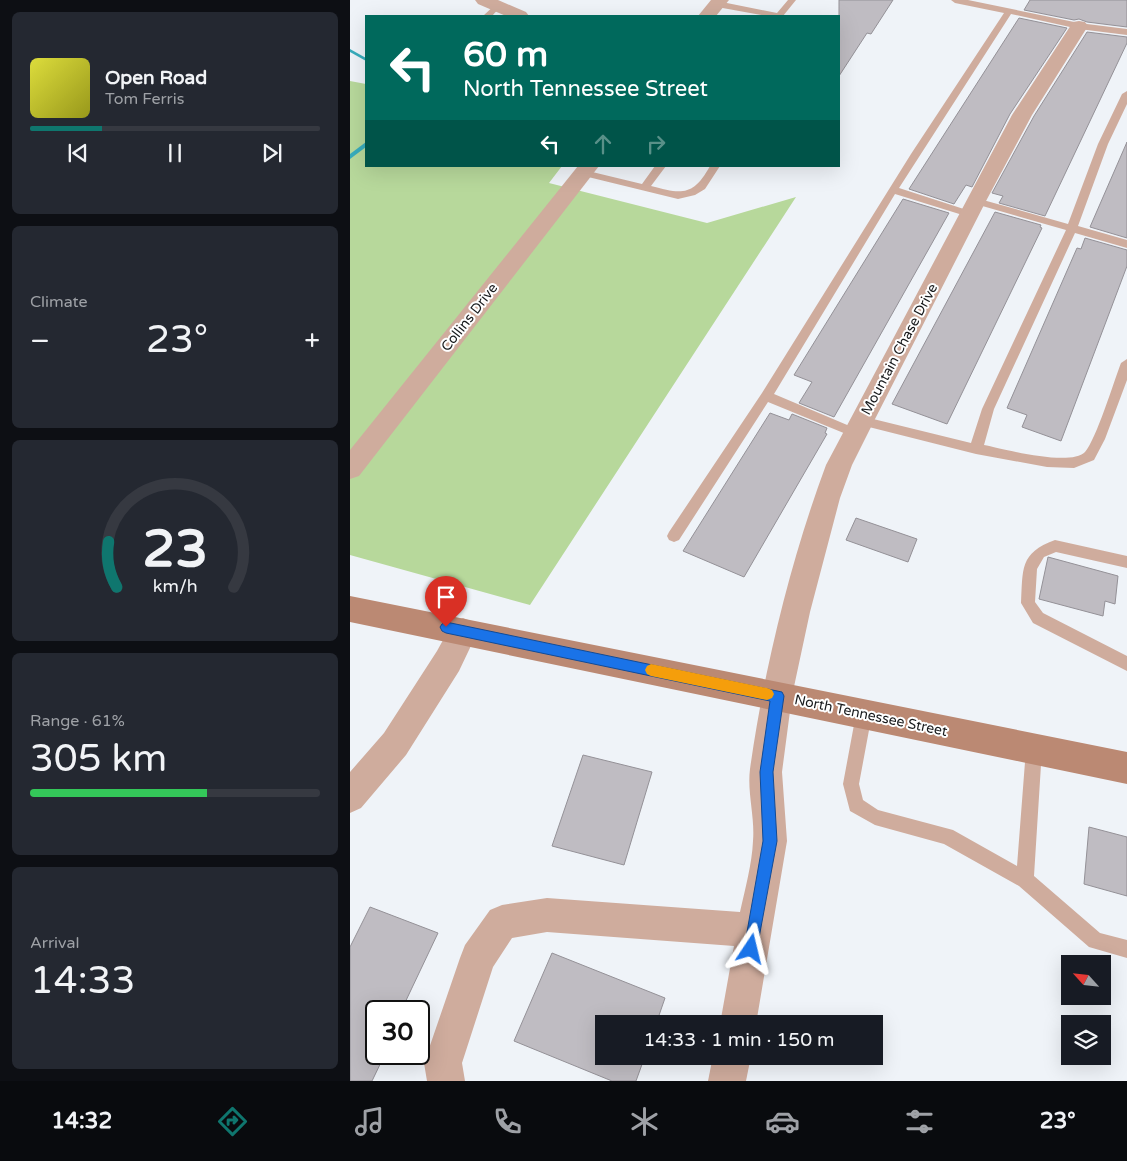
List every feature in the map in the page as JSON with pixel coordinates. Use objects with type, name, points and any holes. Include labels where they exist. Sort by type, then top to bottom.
[{"type":"main road","name":"North Tennessee Street","points":[[350,609],[1127,768]]},
{"type":"street","points":[[489,7],[517,15]]},
{"type":"street","name":"Mountain Chase Drive","points":[[740,1015],[770,841],[766,772],[777,696],[796,612],[827,498],[858,427],[1022,115],[1079,26]]},
{"type":"street","name":"Collins Drive","points":[[350,468],[586,169]]},
{"type":"street","points":[[350,797],[395,744],[448,661],[463,631]]},
{"type":"street","points":[[446,1081],[443,1063],[478,958],[502,922],[547,915],[754,930]]},
{"type":"street","points":[[727,1081],[730,1065]]},
{"type":"lane","points":[[780,15],[792,0]]},
{"type":"lane","points":[[954,0],[1079,26],[1127,32]]},
{"type":"lane","points":[[715,7],[764,15]]},
{"type":"lane","points":[[674,536],[766,396],[893,190],[1009,12]]},
{"type":"lane","points":[[976,449],[988,409],[1072,228],[1100,152],[1127,94]]},
{"type":"lane","points":[[644,188],[660,167]]},
{"type":"lane","points":[[586,169],[644,188],[678,196],[691,193],[702,187],[714,167]]},
{"type":"lane","points":[[893,190],[1072,228],[1127,244]]},
{"type":"lane","points":[[766,396],[858,427],[1047,462],[1074,463],[1089,456],[1099,439],[1127,363]]},
{"type":"lane","points":[[1127,562],[1055,546],[1039,553],[1030,568],[1028,603],[1038,618],[1127,664]]},
{"type":"lane","points":[[864,714],[851,784],[856,805],[875,817],[947,836],[1025,880],[1095,941],[1127,949]]},
{"type":"lane","points":[[1025,880],[1034,749]]},
{"type":"green space","points":[[350,81],[365,84],[365,167],[561,167],[549,183],[707,223],[796,197],[530,605],[350,555]]},
{"type":"building","points":[[839,0],[893,0],[871,34],[867,33],[840,74],[840,15]]},
{"type":"building","points":[[1030,0],[1127,0],[1127,27],[1087,22],[1079,19],[1074,20],[1024,10]]},
{"type":"building","points":[[1019,18],[1067,28],[1010,114],[972,187],[966,185],[954,204],[909,189]]},
{"type":"building","points":[[1087,32],[1127,37],[1127,43],[1045,216],[999,203],[1003,196],[992,193],[1034,116]]},
{"type":"building","points":[[1127,142],[1127,238],[1090,227]]},
{"type":"building","points":[[903,199],[949,213],[834,417],[799,403],[812,382],[794,375]]},
{"type":"building","points":[[995,212],[1041,225],[1040,227],[1042,228],[947,424],[892,404]]},
{"type":"building","points":[[1085,238],[1127,250],[1127,266],[1061,441],[1022,427],[1027,415],[1007,408],[1077,248],[1081,249]]},
{"type":"building","points":[[770,413],[789,420],[792,414],[827,428],[825,433],[827,434],[744,577],[683,551]]},
{"type":"building","points":[[856,518],[917,539],[908,562],[846,540]]},
{"type":"building","points":[[1048,557],[1118,576],[1115,604],[1105,601],[1103,616],[1039,599]]},
{"type":"building","points":[[583,755],[652,772],[624,865],[552,846]]},
{"type":"building","points":[[1089,827],[1127,837],[1127,896],[1084,884]]},
{"type":"building","points":[[370,907],[438,933],[406,1000],[365,1000],[365,1065],[380,1065],[372,1081],[350,1081],[350,947]]},
{"type":"building","points":[[552,953],[665,998],[659,1015],[595,1015],[595,1065],[642,1065],[636,1081],[612,1081],[514,1041]]},
{"type":"waterway","points":[[350,50],[365,59]]},
{"type":"waterway","points":[[350,157],[365,145]]},
{"type":"slow traffic","points":[[651,670],[767,694]]},
{"type":"route","points":[[446,627],[777,696],[766,772],[770,841],[751,949]]}]
